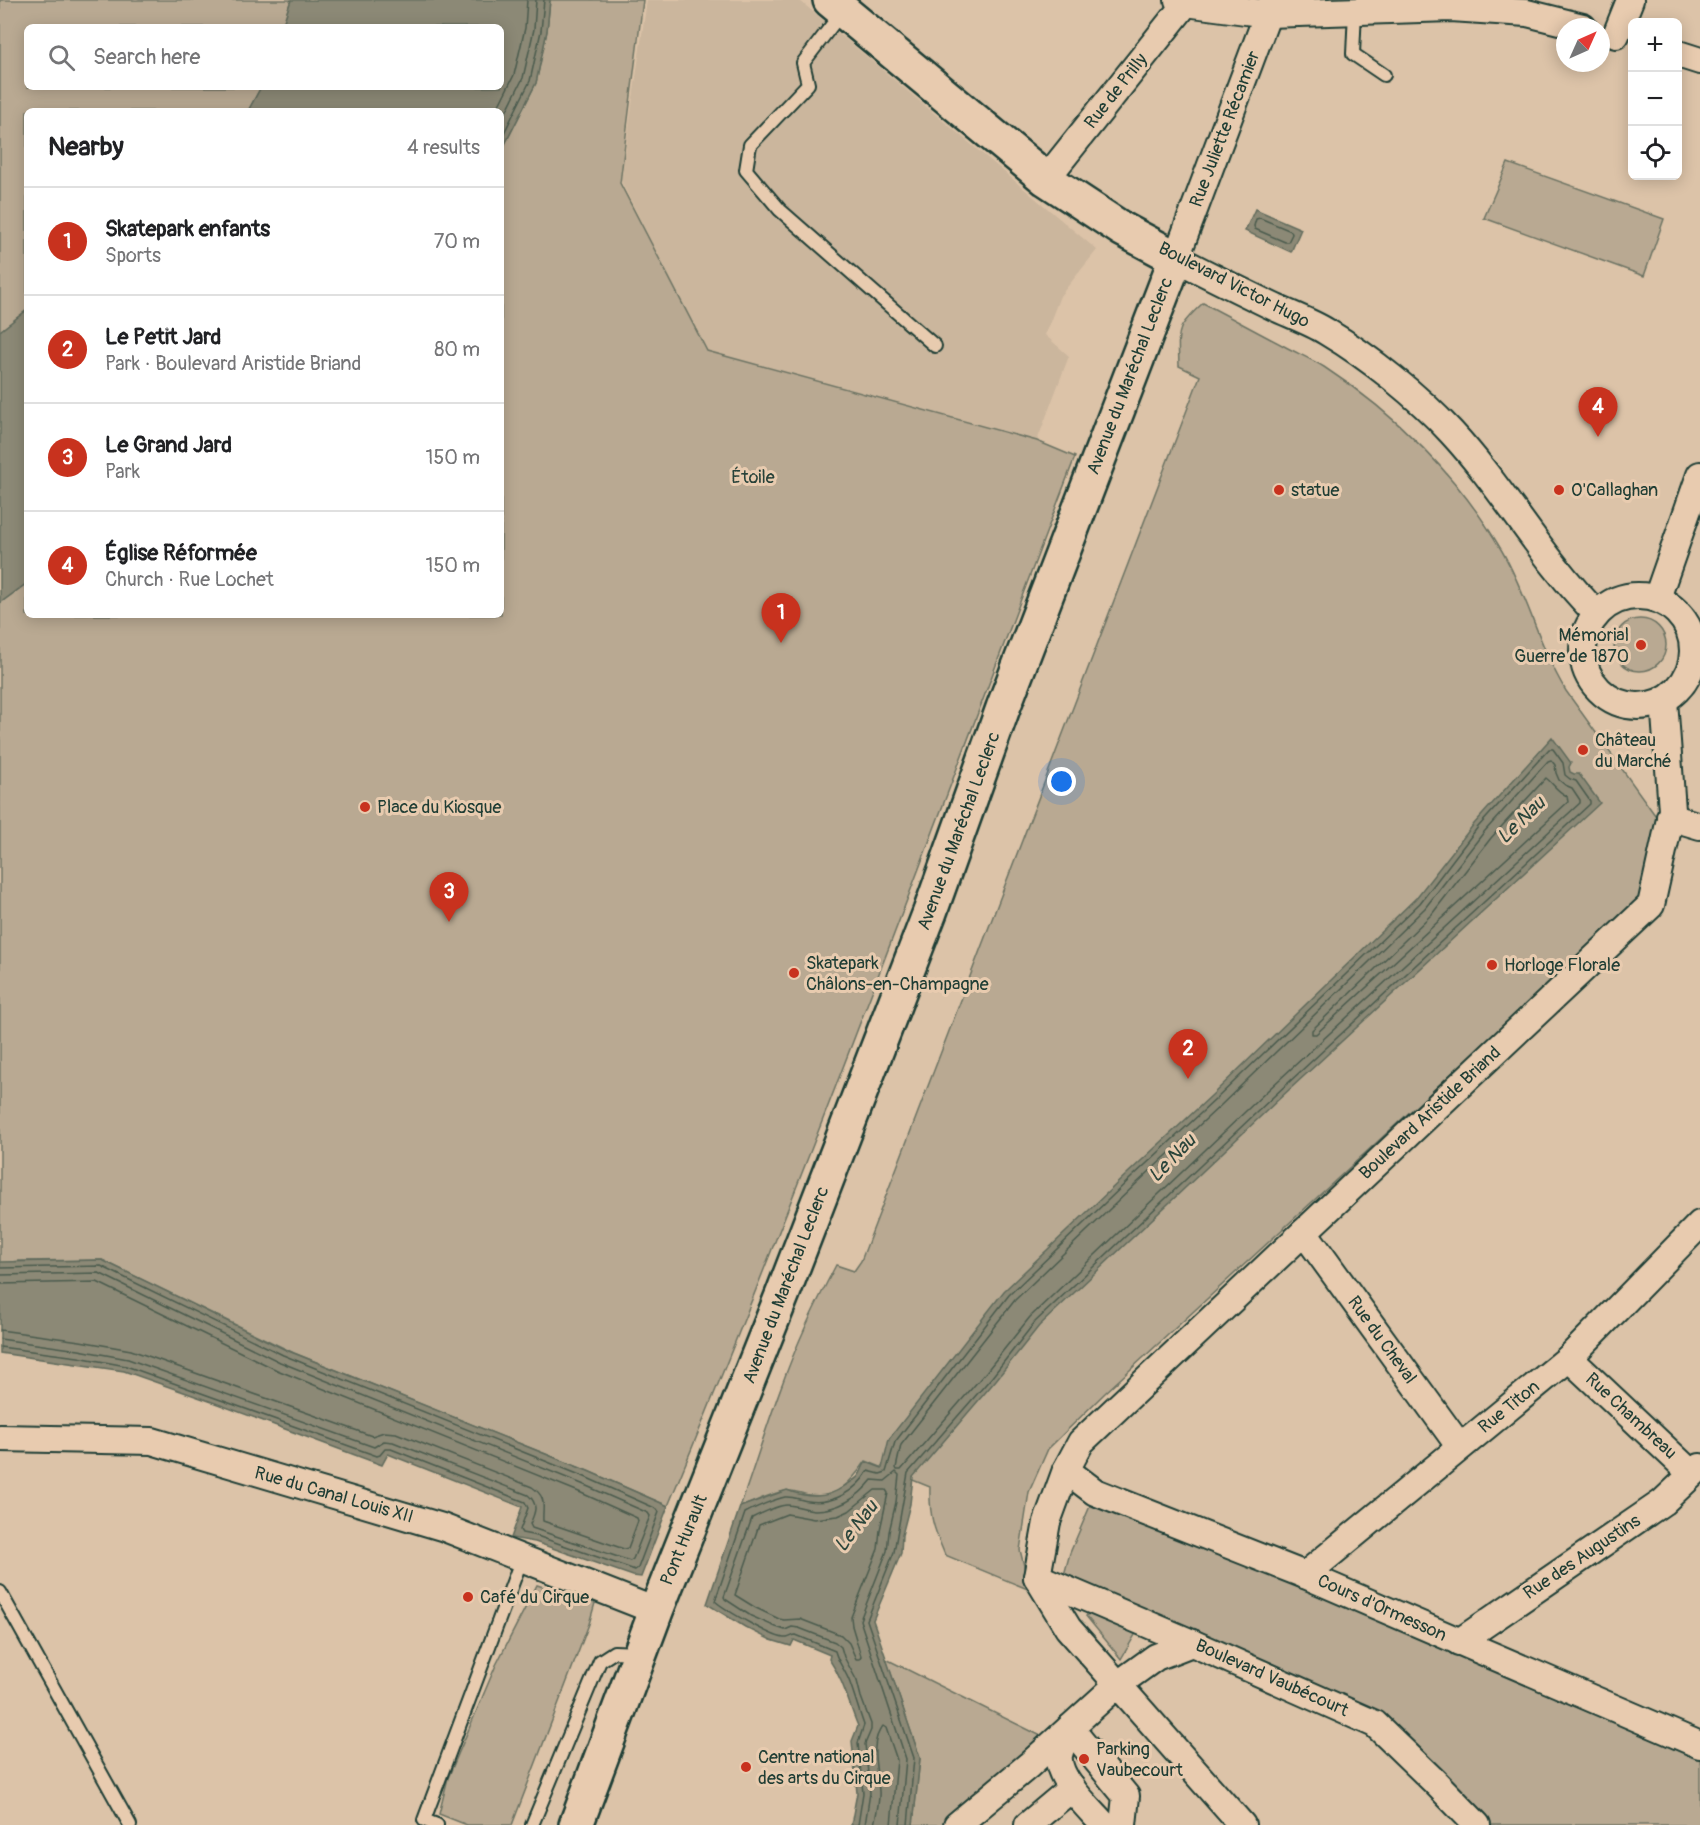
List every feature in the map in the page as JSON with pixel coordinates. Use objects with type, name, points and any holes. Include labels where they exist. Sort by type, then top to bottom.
[{"type":"main road","name":"Boulevard Victor Hugo","points":[[836,5],[1046,179],[1122,229],[1176,258]]},
{"type":"main road","name":"Avenue du Maréchal Leclerc","points":[[712,1470],[922,934],[1003,708],[1176,258]]},
{"type":"main road","name":"Pont Hurault","points":[[656,1611],[712,1470]]},
{"type":"main road","points":[[576,1825],[656,1611]]},
{"type":"street","points":[[1617,36],[1630,0]]},
{"type":"street","points":[[1182,2],[1355,11],[1453,4],[1527,13],[1556,20]]},
{"type":"street","name":"Rue de Prilly","points":[[1046,179],[1182,2]]},
{"type":"street","name":"Rue Juliette Récamier","points":[[1176,258],[1271,7]]},
{"type":"street","points":[[1682,56],[1700,61]]},
{"type":"street","name":"Boulevard Victor Hugo","points":[[1176,258],[1219,281],[1326,331],[1391,376],[1450,430],[1490,477],[1525,529],[1580,598],[1596,613]]},
{"type":"street","points":[[1658,598],[1700,475]]},
{"type":"street","points":[[1641,595],[1658,598],[1672,606],[1695,633],[1692,664],[1687,678],[1677,691],[1664,700],[1648,706],[1631,706],[1614,701],[1600,692],[1589,678],[1583,662],[1582,645],[1587,628],[1596,613],[1609,603],[1625,597],[1641,595]]},
{"type":"street","name":"Boulevard Aristide Briand","points":[[1066,1470],[1082,1442],[1651,905],[1672,810],[1664,700]]},
{"type":"street","points":[[1670,817],[1700,826]]},
{"type":"street","name":"Rue Titon","points":[[1305,1575],[1569,1358],[1700,1224]]},
{"type":"street","name":"Rue du Cheval","points":[[1304,1232],[1460,1447]]},
{"type":"street","name":"Rue Chambreau","points":[[1569,1358],[1696,1471]]},
{"type":"street","name":"Rue du Canal Louis XII","points":[[0,1437],[152,1441],[442,1527],[656,1611]]},
{"type":"street","points":[[1066,1470],[1047,1522],[1037,1577],[1068,1628],[1242,1825]]},
{"type":"street","name":"Cours d'Ormesson","points":[[1066,1470],[1095,1492],[1305,1575],[1700,1745]]},
{"type":"street","name":"Rue des Augustins","points":[[1459,1642],[1663,1502],[1696,1471]]},
{"type":"street","name":"Boulevard Vaubécourt","points":[[1037,1577],[1375,1724],[1477,1825]]},
{"type":"street","points":[[1117,1685],[1142,1653],[1153,1626]]},
{"type":"street","points":[[957,1825],[1029,1765],[1117,1685],[1156,1657],[1192,1643]]},
{"type":"street","points":[[1070,1728],[1059,1754],[1059,1768],[1070,1786]]},
{"type":"street","points":[[1070,1728],[1126,1796],[1124,1825]]},
{"type":"street","points":[[1029,1765],[1052,1771],[1070,1786],[1104,1825]]},
{"type":"street","points":[[1028,1825],[1070,1786]]},
{"type":"lane","points":[[836,5],[803,63],[808,84],[750,145],[746,170],[780,210],[935,346]]},
{"type":"lane","points":[[1355,11],[1353,54],[1384,75]]},
{"type":"lane","points":[[437,1825],[424,1820],[522,1558]]},
{"type":"lane","points":[[0,1592],[130,1825]]},
{"type":"lane","points":[[532,1825],[600,1661],[614,1652],[640,1653]]},
{"type":"shaded area","points":[[647,0],[799,0],[1097,250],[1060,296],[1045,335],[1069,356],[1037,441],[706,352],[621,181]]},
{"type":"green space","points":[[0,0],[291,0],[283,24],[24,24],[24,90],[259,90],[250,108],[24,108],[24,312],[0,331]]},
{"type":"green space","name":"Étoile","points":[[550,0],[643,0],[620,183],[707,351],[1037,441],[1075,457],[825,1115],[668,1506],[588,1471],[294,1353],[102,1260],[19,1261],[0,1264],[0,603],[24,585],[24,618],[504,618],[504,146],[536,83],[547,31]]},
{"type":"green space","points":[[1508,163],[1664,219],[1644,276],[1484,218]]},
{"type":"green space","points":[[1203,303],[1319,364],[1351,385],[1401,426],[1446,473],[1485,524],[1502,551],[1548,657],[1566,691],[1660,822],[1643,897],[1105,1393],[1048,1449],[1029,1492],[1020,1550],[1030,1590],[945,1555],[933,1522],[930,1487],[866,1461],[849,1482],[828,1495],[809,1495],[788,1491],[740,1507],[787,1372],[820,1296],[836,1265],[854,1271],[861,1261],[1200,376],[1179,366],[1178,344],[1183,325]]},
{"type":"green space","points":[[1640,619],[1654,623],[1662,631],[1666,645],[1662,659],[1654,667],[1640,671],[1626,667],[1618,659],[1614,645],[1618,631],[1626,623]]},
{"type":"green space","points":[[1093,1499],[1700,1753],[1700,1825],[1475,1825],[1375,1724],[1061,1586],[1070,1553]]},
{"type":"green space","points":[[537,1585],[595,1603],[589,1624],[512,1825],[467,1825],[439,1814],[448,1778],[496,1665]]},
{"type":"green space","points":[[1089,1613],[1136,1633],[1121,1659],[1086,1616]]},
{"type":"green space","points":[[886,1659],[1045,1738],[943,1825],[913,1825],[920,1758]]},
{"type":"water","points":[[291,0],[550,0],[547,31],[536,83],[504,146],[504,108],[250,108],[259,90],[504,90],[504,24],[283,24]]},
{"type":"water","points":[[1255,209],[1301,229],[1291,252],[1245,231]]},
{"type":"water","points":[[24,312],[24,585],[0,603],[0,331]]},
{"type":"water","name":"Le Nau","points":[[1552,737],[1571,763],[1570,772],[1579,774],[1600,803],[1278,1100],[1039,1326],[913,1477],[910,1504],[902,1535],[901,1553],[873,1620],[920,1758],[913,1825],[851,1825],[857,1793],[852,1741],[858,1726],[842,1684],[829,1659],[830,1655],[794,1640],[791,1646],[771,1640],[707,1604],[740,1507],[787,1490],[809,1496],[830,1494],[856,1479],[866,1462],[882,1468],[889,1439],[1004,1291],[1416,898],[1474,824]]},
{"type":"water","points":[[102,1260],[286,1350],[588,1471],[668,1506],[641,1577],[535,1542],[511,1538],[522,1507],[388,1454],[382,1465],[124,1371],[0,1353],[0,1262]]},
{"type":"place","name":"Église Réformée","points":[[1598,437]]},
{"type":"place","name":"statue","points":[[1279,490]]},
{"type":"place","name":"O'Callaghan","points":[[1559,490]]},
{"type":"place","name":"Skatepark enfants","points":[[781,643]]},
{"type":"place","name":"Mémorial Guerre de 1870","points":[[1641,645]]},
{"type":"place","name":"Château du Marché","points":[[1583,750]]},
{"type":"place","name":"Place du Kiosque","points":[[365,807]]},
{"type":"place","name":"Le Grand Jard","points":[[449,922]]},
{"type":"place","name":"Horloge Florale","points":[[1492,965]]},
{"type":"place","name":"Skatepark Châlons-en-Champagne","points":[[794,973]]},
{"type":"place","name":"Le Petit Jard","points":[[1188,1079]]},
{"type":"place","name":"Café du Cirque","points":[[468,1597]]},
{"type":"place","name":"Parking Vaubecourt","points":[[1084,1759]]},
{"type":"place","name":"Centre national des arts du Cirque","points":[[746,1767]]}]
